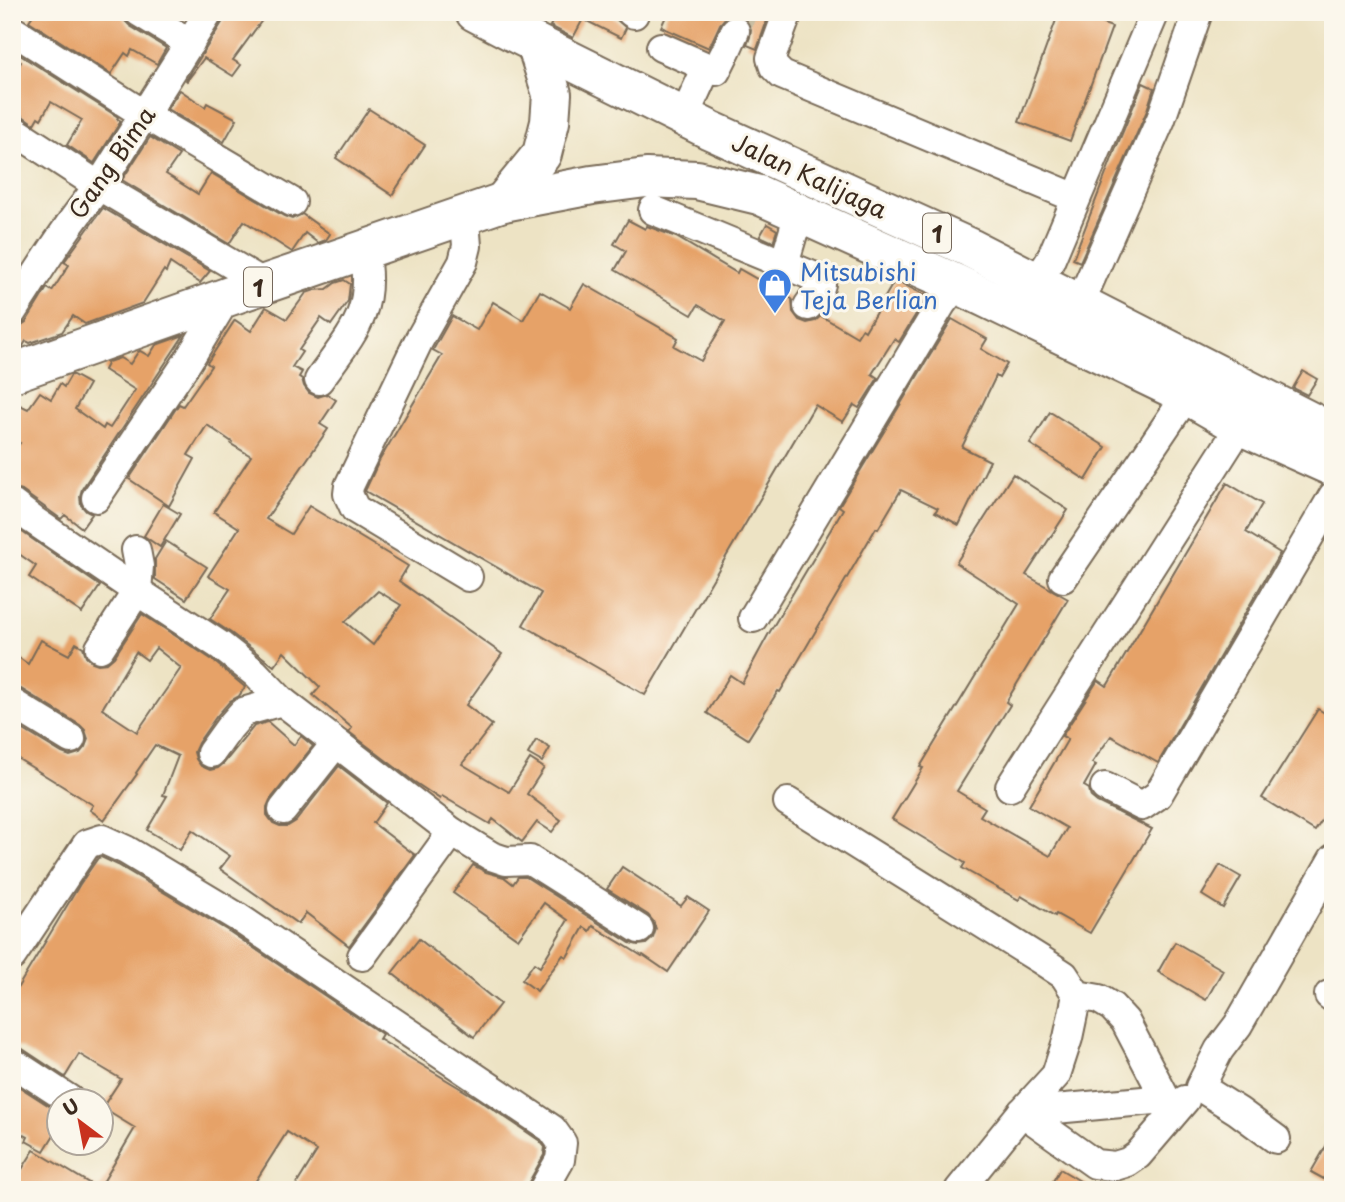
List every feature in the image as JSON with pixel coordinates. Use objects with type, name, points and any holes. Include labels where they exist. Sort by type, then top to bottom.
[{"type":"highway","name":"Jalan Kalijaga","points":[[475,12],[528,31],[684,117],[970,248],[1333,433]]},
{"type":"highway","points":[[503,202],[542,154],[550,122],[552,94],[528,31]]},
{"type":"highway","name":"Jalan Kalijaga","points":[[503,202],[646,178],[697,180],[759,195],[957,284],[1187,395],[1239,425],[1333,467]]},
{"type":"highway","name":"1","points":[[12,373],[503,202]]},
{"type":"highway","points":[[957,284],[970,248]]},
{"type":"street","points":[[139,12],[190,43]]},
{"type":"street","name":"Gang Bima","points":[[12,312],[60,237],[99,186],[209,12]]},
{"type":"street","points":[[788,12],[771,58],[774,67],[782,75],[1076,198]]},
{"type":"street","points":[[1037,282],[1050,261],[1155,12]]},
{"type":"street","points":[[1079,305],[1161,119],[1198,12]]},
{"type":"street","points":[[12,30],[145,115],[292,202]]},
{"type":"street","points":[[661,47],[723,51],[684,117]]},
{"type":"street","points":[[12,129],[99,186],[265,284]]},
{"type":"street","points":[[653,210],[819,280],[819,290],[808,306]]},
{"type":"street","points":[[784,264],[799,212]]},
{"type":"street","points":[[462,215],[467,246],[463,262],[418,342],[349,486],[348,494],[355,509],[468,577]]},
{"type":"street","points":[[319,380],[356,327],[366,300],[368,270],[364,250]]},
{"type":"street","points":[[753,618],[942,303],[957,284]]},
{"type":"street","points":[[96,498],[188,361],[227,297]]},
{"type":"street","points":[[1063,578],[1187,395]]},
{"type":"street","points":[[1010,787],[1239,425]]},
{"type":"street","points":[[1105,787],[1142,806],[1158,796],[1333,496]]},
{"type":"street","points":[[12,504],[137,592],[221,646],[255,673],[282,701],[452,832],[498,859],[530,860],[639,929]]},
{"type":"street","points":[[100,648],[137,592],[139,566],[136,550]]},
{"type":"street","points":[[211,753],[243,712],[282,701]]},
{"type":"street","points":[[12,703],[71,739]]},
{"type":"street","points":[[283,810],[336,743]]},
{"type":"street","points":[[788,802],[1064,975],[1077,995],[1068,1038],[1056,1074],[959,1190]]},
{"type":"street","points":[[362,956],[452,832]]},
{"type":"street","points":[[12,956],[87,844],[102,839],[126,849],[239,918],[552,1129],[562,1143],[560,1160],[542,1190]]},
{"type":"street","points":[[1022,1112],[1169,1106],[1200,1087],[1219,1050],[1238,1026],[1333,859]]},
{"type":"street","points":[[1077,995],[1099,999],[1112,1006],[1125,1021],[1169,1106]]},
{"type":"street","points":[[12,1062],[48,1086]]},
{"type":"street","points":[[1200,1087],[1276,1139]]},
{"type":"street","points":[[1022,1112],[1095,1164],[1115,1166],[1138,1155],[1169,1106]]},
{"type":"building","points":[[35,12],[122,12],[130,26],[166,48],[157,64],[132,50],[129,56],[125,53],[111,74],[29,21]]},
{"type":"building","points":[[226,12],[268,12],[233,60],[241,65],[233,76],[204,58],[187,81],[223,21]]},
{"type":"building","points":[[558,12],[602,12],[626,28],[621,38],[583,19],[573,38],[550,26]]},
{"type":"building","points":[[668,12],[770,12],[757,49],[747,45],[751,29],[748,21],[741,16],[725,18],[709,48],[661,27]]},
{"type":"building","points":[[1059,12],[1070,12],[1112,27],[1070,141],[1019,122]]},
{"type":"building","points":[[12,50],[121,121],[94,163],[67,145],[82,120],[51,102],[41,119],[38,117],[34,124],[12,112],[12,77],[21,62],[12,56]]},
{"type":"building","points":[[1143,83],[1154,88],[1146,113],[1080,262],[1073,259]]},
{"type":"building","points":[[180,90],[205,107],[207,103],[237,119],[224,142],[167,109]]},
{"type":"building","points":[[369,109],[425,145],[392,195],[336,158]]},
{"type":"building","points":[[150,137],[179,155],[166,174],[198,194],[211,173],[284,216],[292,219],[302,214],[330,234],[326,240],[318,243],[305,233],[292,252],[244,221],[229,244],[122,180]]},
{"type":"building","points":[[103,208],[210,271],[200,283],[170,263],[143,303],[85,324],[73,316],[62,332],[30,343],[26,341],[23,346],[12,350],[12,328],[26,322],[47,288],[52,291],[69,265],[64,262]]},
{"type":"building","points":[[628,220],[645,229],[647,226],[676,237],[737,273],[739,269],[792,299],[793,312],[799,320],[807,323],[821,316],[857,337],[862,329],[865,331],[895,280],[927,296],[899,342],[894,339],[872,374],[878,378],[859,408],[854,405],[843,422],[815,405],[645,695],[523,625],[541,593],[365,491],[379,461],[442,355],[433,350],[452,316],[477,330],[493,302],[523,320],[540,291],[570,308],[584,284],[678,338],[674,346],[701,361],[725,321],[698,305],[692,315],[615,270],[626,251],[614,244]]},
{"type":"building","points":[[767,224],[777,230],[773,242],[760,236]]},
{"type":"building","points":[[344,280],[350,284],[348,301],[331,325],[321,318],[299,350],[302,352],[292,367],[302,372],[299,377],[309,393],[318,397],[327,394],[336,400],[320,424],[328,429],[266,519],[291,534],[309,506],[408,566],[399,581],[502,654],[466,705],[492,725],[462,764],[509,792],[530,759],[544,768],[527,794],[561,820],[552,832],[537,822],[522,842],[493,819],[490,824],[442,796],[440,799],[349,732],[352,728],[313,695],[320,687],[284,652],[274,666],[210,619],[230,589],[208,576],[239,528],[214,512],[251,456],[207,425],[188,455],[195,459],[169,506],[129,479],[179,404],[183,406],[211,366],[207,363],[235,320],[251,331],[266,307],[287,319],[306,293],[327,289]],"holes":[[[378,591],[401,605],[373,645],[345,622]]]},
{"type":"building","points":[[952,319],[987,339],[981,349],[1007,364],[999,378],[996,376],[962,447],[990,461],[959,525],[935,512],[938,508],[901,490],[780,692],[778,691],[748,739],[707,713],[730,675],[742,683],[843,509],[839,506]]},
{"type":"building","points":[[184,335],[82,489],[81,505],[92,514],[82,528],[65,515],[61,519],[22,491],[12,488],[12,453],[20,443],[12,439],[12,417],[20,405],[28,409],[40,392],[51,399],[60,384],[64,387],[73,375],[89,384],[75,409],[103,429],[105,425],[110,428],[135,390],[104,370],[108,362],[120,358],[130,364],[138,352],[149,356],[156,345]]},
{"type":"building","points":[[1303,371],[1317,379],[1307,395],[1293,388]]},
{"type":"building","points":[[1050,412],[1106,447],[1086,480],[1030,444]]},
{"type":"building","points":[[1013,474],[1068,510],[1026,575],[1068,599],[1006,702],[1010,705],[957,791],[985,808],[980,816],[1050,856],[1067,828],[1029,806],[1068,739],[1062,736],[1098,680],[1107,686],[1227,483],[1262,504],[1246,532],[1280,553],[1158,763],[1111,736],[1092,763],[1096,765],[1084,786],[1089,789],[1091,797],[1152,829],[1090,933],[1021,896],[1019,900],[962,868],[965,863],[892,819],[923,768],[920,767],[1019,604],[956,563]]},
{"type":"building","points":[[163,504],[180,514],[160,547],[144,536]]},
{"type":"building","points":[[12,525],[100,586],[82,613],[29,577],[36,566],[12,549]]},
{"type":"building","points":[[166,541],[207,567],[186,599],[155,579],[155,559]]},
{"type":"building","points":[[142,614],[211,659],[245,687],[216,717],[198,743],[194,752],[201,766],[210,770],[218,768],[254,726],[268,722],[294,745],[301,736],[313,746],[270,800],[267,815],[273,823],[288,826],[296,821],[339,766],[387,803],[373,823],[415,855],[349,946],[306,913],[298,924],[220,869],[230,856],[192,830],[180,850],[147,830],[167,796],[163,795],[178,756],[155,745],[104,820],[90,810],[93,805],[12,755],[12,723],[70,756],[80,753],[88,739],[80,725],[12,686],[12,653],[28,664],[41,640],[69,655],[76,643],[83,647],[92,662],[98,664],[107,663],[114,657]],"holes":[[[156,648],[181,668],[137,732],[102,709],[136,652],[147,660]]]},
{"type":"building","points":[[1318,709],[1333,718],[1333,803],[1315,831],[1262,798]]},
{"type":"building","points":[[536,740],[550,748],[542,762],[528,754]]},
{"type":"building","points":[[98,858],[118,865],[230,932],[382,1034],[379,1039],[478,1099],[540,1141],[545,1147],[544,1155],[526,1190],[293,1190],[317,1151],[287,1132],[250,1190],[27,1190],[14,1182],[34,1150],[99,1189],[135,1128],[116,1116],[116,1087],[121,1079],[79,1054],[65,1077],[12,1045],[12,997]]},
{"type":"building","points":[[473,865],[504,877],[513,884],[518,877],[526,877],[630,943],[638,945],[646,944],[653,938],[656,929],[648,915],[607,889],[622,867],[681,906],[688,897],[709,911],[668,972],[593,926],[590,931],[584,927],[567,957],[563,955],[537,991],[522,980],[534,963],[540,967],[568,920],[544,903],[518,939],[453,893]]},
{"type":"building","points":[[1220,865],[1241,877],[1223,908],[1202,895]]},
{"type":"building","points":[[419,939],[500,1004],[474,1037],[392,973]]},
{"type":"building","points":[[1175,942],[1223,970],[1206,1000],[1158,972]]},
{"type":"building","points":[[12,1082],[46,1104],[44,1151],[26,1141],[28,1137],[12,1128]]},
{"type":"building","points":[[1333,1134],[1333,1184],[1311,1172]]},
{"type":"building","points":[[1060,1169],[1095,1190],[1048,1190]]},
{"type":"tunnel","points":[[735,31],[743,12]]},
{"type":"place","name":"Mitsubishi Teja Berlian","points":[[775,315]]}]
